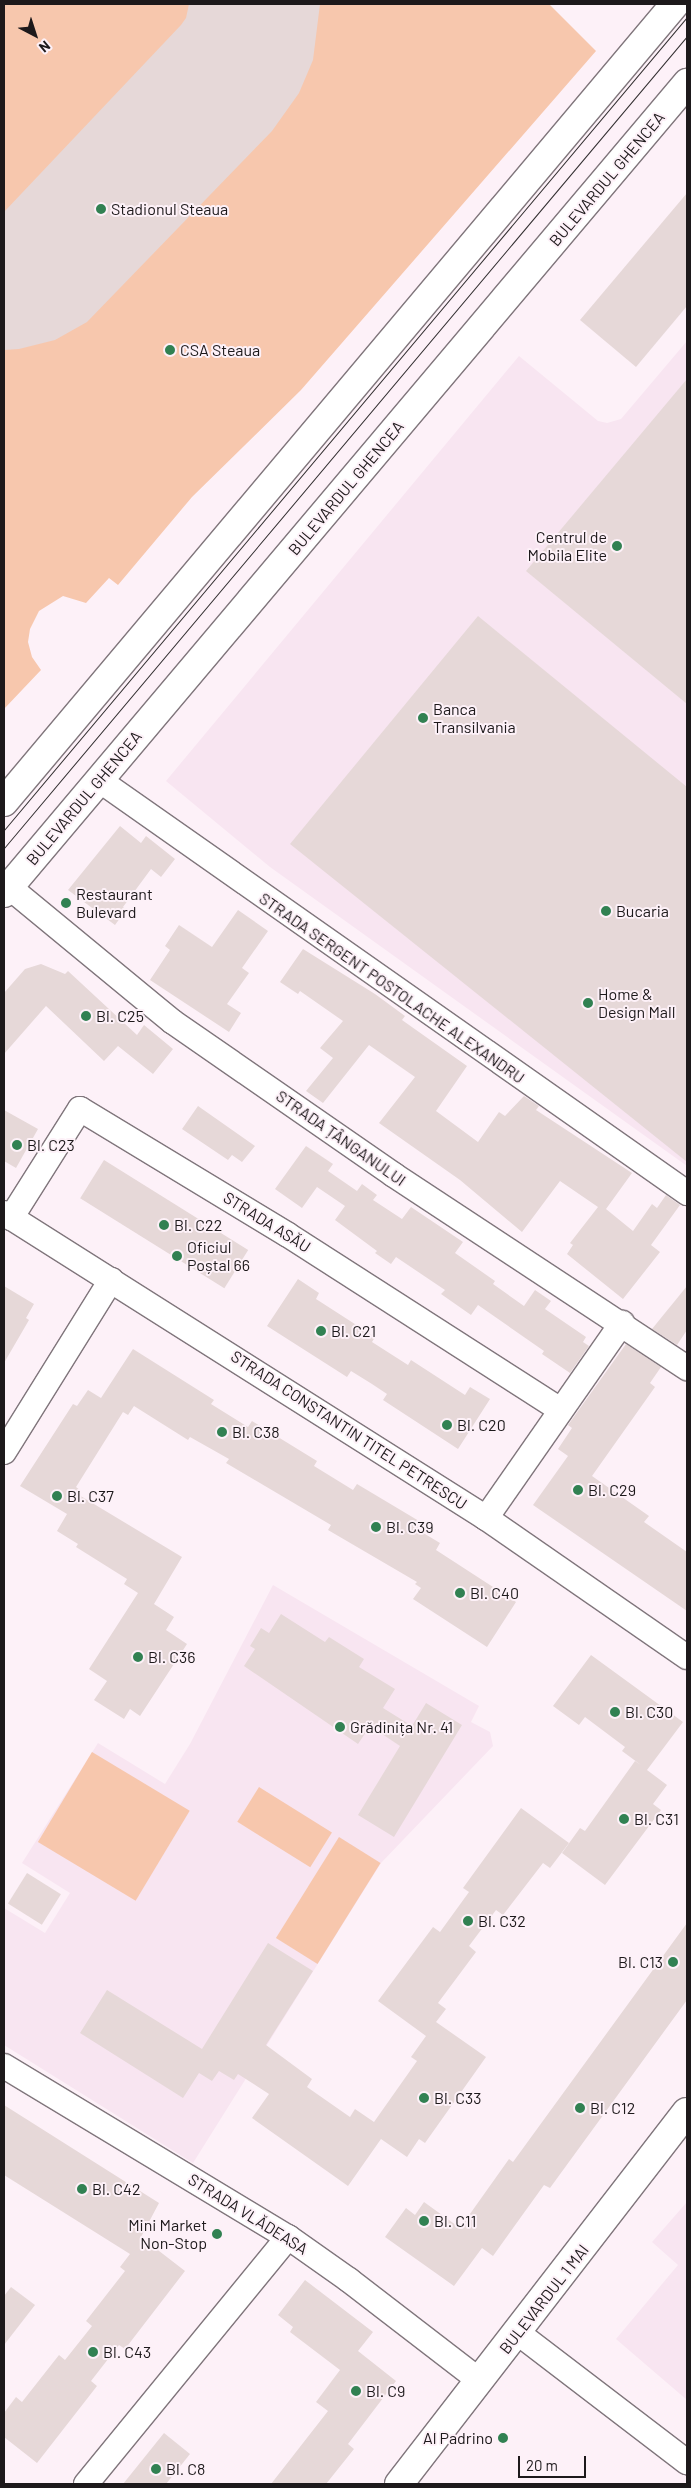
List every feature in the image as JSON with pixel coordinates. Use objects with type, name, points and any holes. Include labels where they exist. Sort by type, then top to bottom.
[{"type":"main road","points":[[4,802],[676,4]]},
{"type":"main road","name":"BULEVARDUL GHENCEA","points":[[6,890],[687,84]]},
{"type":"main road","name":"BULEVARDUL 1 MAI","points":[[399,2484],[518,2333],[687,2112]]},
{"type":"street","name":"STRADA SERGENT POSTOLACHE ALEXANDRU","points":[[99,780],[687,1193]]},
{"type":"street","name":"STRADA ȚÂNGANULUI","points":[[6,890],[173,1022],[394,1175],[622,1323],[687,1368]]},
{"type":"street","name":"STRADA ASĂU","points":[[8,1216],[80,1108],[288,1235],[561,1410]]},
{"type":"street","name":"STRADA CONSTANTIN TITEL PETRESCU","points":[[8,1216],[486,1518],[687,1658]]},
{"type":"street","points":[[4,1452],[111,1280]]},
{"type":"street","points":[[486,1518],[622,1323]]},
{"type":"street","name":"STRADA VLĂDEASA","points":[[4,2066],[288,2237],[349,2280],[480,2381]]},
{"type":"street","points":[[86,2484],[288,2237]]},
{"type":"street","points":[[518,2333],[687,2462]]},
{"type":"shaded area","name":"CSA Steaua","points":[[4,4],[549,4],[596,51],[301,390],[192,497],[118,585],[109,578],[86,603],[63,596],[39,611],[30,629],[28,642],[32,657],[41,670],[4,709]]},
{"type":"shaded area","points":[[687,341],[687,1166],[270,867],[166,781],[519,356],[598,421],[607,423],[621,419]]},
{"type":"shaded area","points":[[273,1585],[479,1706],[471,1722],[490,1732],[493,1746],[381,1863],[193,2163],[4,2045],[4,1908],[45,1933],[70,1893],[22,1863],[98,1743],[165,1784],[190,1744]]},
{"type":"shaded area","points":[[92,1752],[190,1811],[136,1901],[38,1842]]},
{"type":"shaded area","points":[[259,1787],[332,1833],[310,1867],[237,1822]]},
{"type":"shaded area","points":[[339,1837],[381,1863],[317,1964],[276,1938]]},
{"type":"shaded area","points":[[687,2202],[687,2400],[616,2339],[678,2265],[652,2242]]},
{"type":"building","name":"Stadionul Steaua","points":[[189,4],[320,4],[313,60],[299,93],[272,131],[87,322],[55,340],[19,349],[4,350],[4,212],[181,25],[186,18]]},
{"type":"building","points":[[687,193],[687,306],[636,367],[580,320]]},
{"type":"building","name":"Centrul de Mobila Elite","points":[[687,379],[687,704],[526,571]]},
{"type":"building","name":"Home & Design Mall","points":[[478,616],[687,787],[687,1162],[290,844]]},
{"type":"building","points":[[120,826],[141,843],[146,836],[175,859],[161,877],[151,869],[123,907],[126,910],[115,925],[68,890]]},
{"type":"building","points":[[238,910],[268,931],[242,968],[249,973],[227,1004],[241,1013],[229,1032],[150,980],[170,950],[165,946],[179,925],[212,947]]},
{"type":"building","points":[[303,949],[375,994],[405,1016],[402,1020],[467,1066],[436,1111],[478,1142],[499,1112],[505,1116],[524,1096],[539,1106],[536,1110],[632,1173],[606,1209],[633,1231],[652,1204],[657,1208],[666,1195],[680,1205],[651,1245],[660,1252],[623,1299],[567,1254],[573,1245],[570,1243],[598,1207],[560,1181],[522,1232],[460,1180],[379,1123],[415,1077],[369,1045],[323,1103],[306,1091],[333,1058],[320,1048],[343,1021],[300,991],[298,994],[280,982]]},
{"type":"building","points":[[41,964],[65,974],[68,971],[137,1035],[144,1025],[173,1049],[153,1074],[118,1046],[104,1061],[46,1006],[4,1054],[4,993],[25,969]]},
{"type":"building","points":[[198,1106],[255,1146],[242,1162],[232,1155],[228,1160],[182,1129]]},
{"type":"building","name":"Bl. C23","points":[[4,1110],[38,1129],[16,1168],[4,1161]]},
{"type":"building","points":[[306,1146],[333,1164],[328,1171],[357,1191],[362,1184],[377,1195],[373,1200],[402,1219],[411,1207],[463,1242],[455,1253],[495,1281],[493,1284],[524,1306],[535,1290],[551,1301],[545,1309],[586,1337],[583,1342],[589,1346],[570,1373],[542,1354],[544,1351],[478,1305],[471,1315],[441,1294],[445,1290],[396,1257],[391,1264],[375,1253],[377,1251],[335,1220],[345,1206],[317,1187],[302,1208],[275,1189]]},
{"type":"building","name":"Bl. C22","points":[[104,1160],[248,1250],[224,1288],[80,1198]]},
{"type":"building","points":[[298,1279],[319,1293],[316,1299],[375,1337],[372,1342],[408,1365],[411,1360],[465,1395],[470,1387],[490,1399],[458,1449],[383,1400],[387,1394],[372,1384],[351,1371],[347,1377],[267,1326]]},
{"type":"building","points":[[4,1286],[34,1304],[26,1318],[29,1320],[4,1363]]},
{"type":"building","points":[[687,1286],[687,1330],[677,1345],[652,1329]]},
{"type":"building","name":"Bl. C29","points":[[626,1344],[661,1367],[650,1383],[655,1387],[592,1476],[649,1516],[644,1522],[687,1552],[687,1611],[533,1505],[568,1456],[558,1449],[572,1428],[568,1425]]},
{"type":"building","points":[[133,1349],[214,1400],[211,1404],[248,1427],[252,1421],[317,1461],[314,1466],[353,1490],[357,1484],[424,1524],[420,1531],[440,1543],[436,1550],[516,1602],[487,1647],[413,1599],[421,1588],[415,1584],[417,1582],[328,1530],[331,1525],[226,1463],[229,1459],[190,1437],[188,1440],[134,1406],[128,1415],[123,1412],[76,1487],[81,1491],[79,1495],[182,1557],[154,1604],[174,1617],[166,1630],[187,1644],[140,1716],[130,1709],[124,1719],[94,1700],[107,1681],[89,1669],[138,1593],[124,1584],[127,1579],[76,1547],[78,1544],[57,1531],[67,1514],[20,1486],[73,1404],[77,1406],[88,1390],[101,1398]]},
{"type":"building","points":[[281,1614],[325,1642],[329,1637],[364,1659],[359,1667],[395,1689],[383,1708],[412,1726],[426,1703],[462,1725],[394,1837],[358,1815],[400,1746],[370,1726],[358,1744],[244,1666],[255,1649],[250,1646],[261,1628],[269,1633]]},
{"type":"building","points":[[591,1655],[683,1722],[647,1770],[667,1785],[653,1804],[661,1810],[605,1885],[562,1853],[580,1828],[585,1831],[635,1761],[641,1765],[622,1751],[625,1747],[585,1717],[579,1725],[553,1706]]},
{"type":"building","points":[[521,1808],[569,1843],[550,1868],[543,1863],[503,1915],[496,1910],[469,1946],[476,1952],[438,2003],[446,2009],[436,2022],[486,2057],[425,2143],[419,2139],[407,2157],[381,2139],[348,2186],[252,2118],[269,2094],[238,2074],[234,2080],[219,2071],[212,2081],[199,2073],[183,2098],[80,2033],[107,1990],[202,2049],[268,1943],[313,1971],[266,2045],[312,2079],[307,2087],[350,2117],[355,2109],[374,2122],[417,2061],[411,2057],[426,2036],[378,2001],[433,1927],[440,1932],[469,1892],[463,1888]]},
{"type":"building","points":[[27,1873],[61,1894],[42,1925],[8,1904]]},
{"type":"building","points":[[687,1923],[687,2000],[550,2188],[544,2185],[493,2256],[482,2248],[454,2286],[385,2237],[406,2208],[415,2215],[424,2202],[460,2228],[509,2159],[513,2162]]},
{"type":"building","points":[[4,2105],[159,2203],[141,2237],[185,2271],[125,2349],[119,2345],[91,2381],[97,2386],[37,2463],[4,2437],[4,2413],[16,2397],[22,2402],[59,2355],[65,2360],[92,2326],[86,2321],[125,2271],[120,2267],[130,2254],[4,2175]]},
{"type":"building","name":"Bl. C9","points":[[305,2280],[373,2332],[358,2351],[396,2381],[348,2444],[354,2449],[326,2484],[271,2484],[328,2411],[316,2402],[340,2370],[290,2332],[293,2327],[278,2315]]},
{"type":"building","points":[[11,2287],[35,2305],[4,2345],[4,2296]]},
{"type":"building","name":"Bl. C8","points":[[164,2433],[190,2454],[166,2484],[123,2484]]},
{"type":"tram line","points":[[4,830],[687,17]]},
{"type":"tram line","points":[[4,848],[687,36]]},
{"type":"place","name":"Stadionul Steaua","points":[[101,209]]},
{"type":"place","name":"CSA Steaua","points":[[170,350]]},
{"type":"place","name":"Centrul de Mobila Elite","points":[[617,546]]},
{"type":"place","name":"Banca Transilvania","points":[[423,718]]},
{"type":"place","name":"Restaurant Bulevard","points":[[66,903]]},
{"type":"place","name":"Bucaria","points":[[606,911]]},
{"type":"place","name":"Home & Design Mall","points":[[588,1003]]},
{"type":"place","name":"Bl. C25","points":[[86,1016]]},
{"type":"place","name":"Bl. C23","points":[[17,1145]]},
{"type":"place","name":"Bl. C22","points":[[164,1225]]},
{"type":"place","name":"Oficiul Poștal 66","points":[[177,1256]]},
{"type":"place","name":"Bl. C21","points":[[321,1331]]},
{"type":"place","name":"Bl. C20","points":[[447,1425]]},
{"type":"place","name":"Bl. C38","points":[[222,1432]]},
{"type":"place","name":"Bl. C29","points":[[578,1490]]},
{"type":"place","name":"Bl. C37","points":[[57,1496]]},
{"type":"place","name":"Bl. C39","points":[[376,1527]]},
{"type":"place","name":"Bl. C40","points":[[460,1593]]},
{"type":"place","name":"Bl. C36","points":[[138,1657]]},
{"type":"place","name":"Bl. C30","points":[[615,1712]]},
{"type":"place","name":"Grădinița Nr. 41","points":[[340,1727]]},
{"type":"place","name":"Bl. C31","points":[[624,1819]]},
{"type":"place","name":"Bl. C32","points":[[468,1921]]},
{"type":"place","name":"Bl. C13","points":[[673,1962]]},
{"type":"place","name":"Bl. C33","points":[[424,2098]]},
{"type":"place","name":"Bl. C12","points":[[580,2108]]},
{"type":"place","name":"Bl. C42","points":[[82,2189]]},
{"type":"place","name":"Bl. C11","points":[[424,2221]]},
{"type":"place","name":"Mini Market Non-Stop","points":[[217,2234]]},
{"type":"place","name":"Bl. C43","points":[[93,2352]]},
{"type":"place","name":"Bl. C9","points":[[356,2391]]},
{"type":"place","name":"Al Padrino","points":[[503,2438]]},
{"type":"place","name":"Bl. C8","points":[[156,2469]]}]
